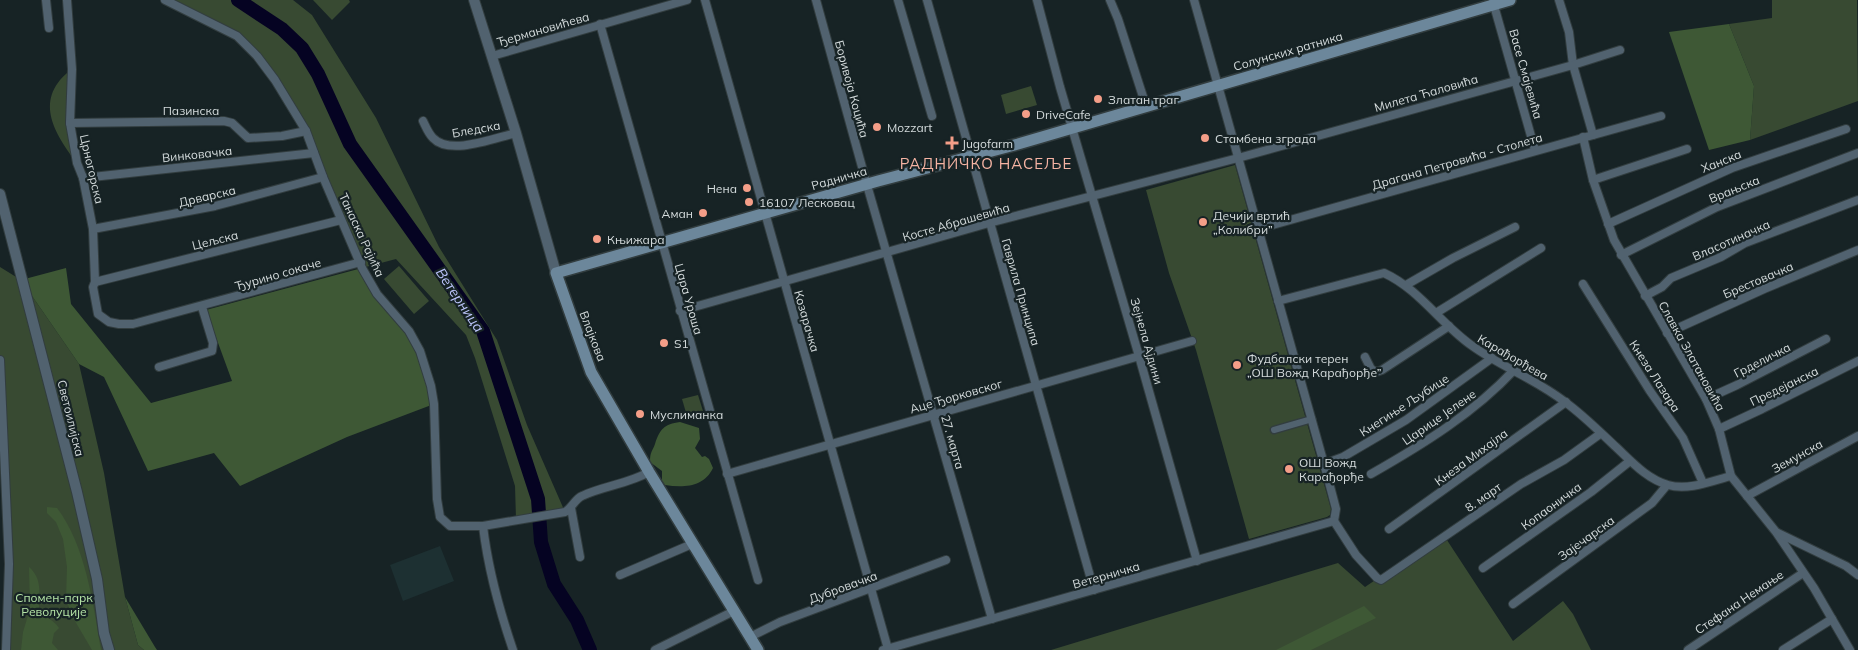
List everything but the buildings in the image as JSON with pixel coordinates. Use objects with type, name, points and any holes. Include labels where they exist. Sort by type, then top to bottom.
[{"type":"main road","name":"Солунских ратника","points":[[1073,127],[1218,86],[1493,2],[1510,0]]},
{"type":"main road","name":"Радничка","points":[[556,273],[660,242],[1018,144],[1073,127]]},
{"type":"main road","name":"Влајкова","points":[[556,273],[591,372],[692,544],[758,650]]},
{"type":"street","points":[[46,0],[48,28]]},
{"type":"street","name":"Црногорска","points":[[67,0],[72,69],[70,123],[77,164],[83,178],[94,229],[94,282]]},
{"type":"street","name":"Танаска Рајића","points":[[165,0],[238,36],[257,56],[275,80],[306,131],[323,177],[362,268],[377,294],[415,339],[424,363],[434,404],[437,499],[440,517],[450,526],[483,526],[568,510]]},
{"type":"street","name":"Влајкова","points":[[474,0],[516,133],[556,273]]},
{"type":"street","name":"Ђермановићева","points":[[492,56],[687,0]]},
{"type":"street","name":"Козарачка","points":[[705,0],[831,444],[886,649]]},
{"type":"street","name":"Боривоја Коцића","points":[[816,0],[866,185]]},
{"type":"street","points":[[898,0],[932,116]]},
{"type":"street","name":"Гаврила Принципа","points":[[927,0],[1094,590]]},
{"type":"street","name":"Зејнела Ајдини","points":[[1037,0],[1060,87],[1197,561]]},
{"type":"street","points":[[1110,0],[1146,106]]},
{"type":"street","points":[[1196,0],[1218,86],[1336,508],[1334,521]]},
{"type":"street","points":[[1559,0],[1568,32],[1573,65],[1593,135]]},
{"type":"street","name":"Васе Смајевића","points":[[1493,2],[1535,150]]},
{"type":"street","name":"Цара Уроша","points":[[600,24],[660,242],[758,580]]},
{"type":"street","name":"Милета Ћаловића","points":[[1238,158],[1516,79],[1573,65],[1620,50]]},
{"type":"street","name":"Драгана Петровића - Столета","points":[[1258,229],[1661,116]]},
{"type":"street","name":"Пазинска","points":[[70,123],[224,120],[232,123],[248,138],[282,136],[306,131]]},
{"type":"street","name":"Бледска","points":[[423,121],[434,140],[451,146],[469,144],[516,133]]},
{"type":"street","name":"Ханска","points":[[1608,224],[1732,168],[1846,129]]},
{"type":"street","name":"Славка Златановића","points":[[1583,137],[1608,224],[1621,255],[1706,399],[1719,429],[1731,476],[1776,532],[1850,650]]},
{"type":"street","points":[[1594,180],[1687,149]]},
{"type":"street","name":"Винковачка","points":[[83,178],[314,153]]},
{"type":"street","name":"Врањска","points":[[1621,255],[1718,207],[1858,153]]},
{"type":"street","name":"Косте Абрашевића","points":[[680,311],[990,223],[1238,158]]},
{"type":"street","name":"Дрварска","points":[[94,229],[197,210],[272,192],[323,177]]},
{"type":"street","name":"27. марта","points":[[866,185],[992,619]]},
{"type":"street","name":"Светоилијска","points":[[0,196],[77,492],[97,579],[104,633],[110,650]]},
{"type":"street","name":"Власотиначка","points":[[1645,296],[1662,287],[1671,278],[1721,257],[1746,243],[1858,200]]},
{"type":"street","name":"Цељска","points":[[94,282],[341,220]]},
{"type":"street","points":[[1406,285],[1453,258],[1515,227]]},
{"type":"street","points":[[1436,313],[1540,248]]},
{"type":"street","name":"Брестовачка","points":[[1667,333],[1764,289],[1858,250]]},
{"type":"street","name":"Ђурино сокаче","points":[[94,282],[93,288],[98,314],[109,322],[133,324],[202,307],[361,262]]},
{"type":"street","name":"Карађорђева","points":[[1278,300],[1384,272],[1406,285],[1468,344],[1529,377],[1566,402],[1630,461],[1655,480],[1684,487],[1731,476]]},
{"type":"street","name":"Кнеза Лазара","points":[[1582,284],[1650,391],[1683,438],[1703,483]]},
{"type":"street","points":[[159,367],[212,351],[213,343],[202,307]]},
{"type":"street","points":[[1365,357],[1371,369],[1376,372],[1382,370],[1449,326]]},
{"type":"street","name":"Грделичка","points":[[1706,399],[1826,339]]},
{"type":"street","name":"Аце Ђорковског","points":[[727,474],[1192,341]]},
{"type":"street","name":"Кнегиње Љубице","points":[[1324,464],[1350,453],[1406,420],[1492,358]]},
{"type":"street","points":[[0,360],[9,564],[6,650]]},
{"type":"street","name":"Предејанска","points":[[1719,429],[1762,410],[1858,361]]},
{"type":"street","name":"Царице Јелене","points":[[1371,474],[1400,458],[1464,415],[1486,398],[1514,370]]},
{"type":"street","name":"Кнеза Михајла","points":[[1389,530],[1566,402]]},
{"type":"street","points":[[1274,430],[1312,419]]},
{"type":"street","name":"8. март","points":[[1334,521],[1356,554],[1381,580],[1521,484],[1564,460],[1600,434]]},
{"type":"street","name":"Земунска","points":[[1747,496],[1858,436]]},
{"type":"street","name":"Копаоничка","points":[[1484,568],[1591,492],[1630,461]]},
{"type":"street","points":[[580,557],[568,510],[580,497],[635,479],[649,472]]},
{"type":"street","name":"Зајечарска","points":[[1514,604],[1652,503],[1667,484]]},
{"type":"street","name":"Ветерничка","points":[[886,649],[1334,521]]},
{"type":"street","points":[[483,526],[486,554],[494,593],[513,650]]},
{"type":"street","points":[[1776,532],[1846,566],[1858,575]]},
{"type":"street","points":[[620,575],[692,544]]},
{"type":"street","name":"Дубровачка","points":[[750,637],[780,622],[946,560]]},
{"type":"street","name":"Стефана Немање","points":[[1688,650],[1803,573]]},
{"type":"street","points":[[654,650],[734,611]]},
{"type":"street","points":[[1783,650],[1832,619]]},
{"type":"shaded area","points":[[440,546],[454,581],[403,601],[390,565]]},
{"type":"green space","points":[[165,0],[293,0],[312,15],[376,118],[439,247],[497,340],[527,425],[565,512],[516,519],[515,486],[466,335],[396,259],[362,268],[296,114],[237,36]]},
{"type":"green space","points":[[313,0],[349,0],[350,2],[332,20]]},
{"type":"green space","points":[[1772,0],[1857,0],[1858,101],[1750,140],[1754,86],[1729,24],[1772,18]]},
{"type":"green space","points":[[1729,24],[1754,86],[1750,140],[1709,150],[1669,32]]},
{"type":"green space","points":[[72,69],[70,96],[77,163],[55,127],[50,103],[53,92],[60,80]]},
{"type":"green space","points":[[1031,86],[1037,105],[1006,114],[1001,95]]},
{"type":"green space","points":[[1235,165],[1331,509],[1330,515],[1327,517],[1249,539],[1196,350],[1169,273],[1146,190]]},
{"type":"green space","points":[[399,266],[429,301],[414,314],[384,279]]},
{"type":"green space","name":"Спомен-парк Револуције","points":[[0,267],[21,280],[79,364],[104,473],[125,597],[138,645],[144,650],[6,650],[9,564],[0,360]]},
{"type":"green space","points":[[66,268],[71,304],[151,403],[232,381],[206,310],[362,268],[415,339],[434,404],[347,437],[240,486],[214,453],[148,471],[104,377],[79,364],[21,280]]},
{"type":"green space","points":[[698,395],[703,411],[687,416],[682,399]]},
{"type":"green space","points":[[680,422],[699,428],[700,439],[695,448],[702,457],[705,456],[709,459],[713,468],[699,483],[686,486],[665,485],[662,481],[662,471],[650,462],[651,454],[663,428]]},
{"type":"green space","points":[[47,507],[57,508],[67,523],[82,558],[101,650],[92,650],[72,616],[66,599],[67,567],[63,539],[56,522],[47,513]]},
{"type":"green space","points":[[1443,534],[1513,641],[1563,601],[1573,614],[1591,650],[1051,650],[1338,563],[1365,587]]},
{"type":"green space","points":[[29,567],[38,582],[40,593],[39,612],[59,628],[54,633],[52,643],[58,650],[21,650],[23,632],[30,609]]},
{"type":"green space","points":[[125,597],[157,650],[144,650],[138,645]]},
{"type":"green space","points":[[1364,606],[1376,618],[1311,650],[1276,650]]},
{"type":"waterway","name":"Ветерница","points":[[238,0],[282,29],[302,48],[318,74],[350,144],[483,331],[538,499],[541,542],[554,584],[577,620],[590,650]]},
{"type":"place","name":"Златан траг","points":[[1098,99]]},
{"type":"place","name":"DriveCafe","points":[[1026,114]]},
{"type":"place","name":"Mozzart","points":[[877,127]]},
{"type":"place","name":"Стамбена зграда","points":[[1205,138]]},
{"type":"place","name":"Jugofarm","points":[[952,143]]},
{"type":"place","name":"Нена","points":[[747,188]]},
{"type":"place","name":"16107 Лесковац","points":[[749,202]]},
{"type":"place","name":"Аман","points":[[703,213]]},
{"type":"place","name":"Дечији вртић „Колибри”","points":[[1203,222]]},
{"type":"place","name":"Књижара","points":[[597,239]]},
{"type":"place","name":"S1","points":[[664,343]]},
{"type":"place","name":"Фудбалски терен „ОШ Вожд Карађорђе”","points":[[1237,365]]},
{"type":"place","name":"Муслиманка","points":[[640,414]]},
{"type":"place","name":"ОШ Вожд Карађорђе","points":[[1289,469]]},
{"type":"district","name":"РАДНИЧКО НАСЕЉЕ","points":[[986,163]]}]
